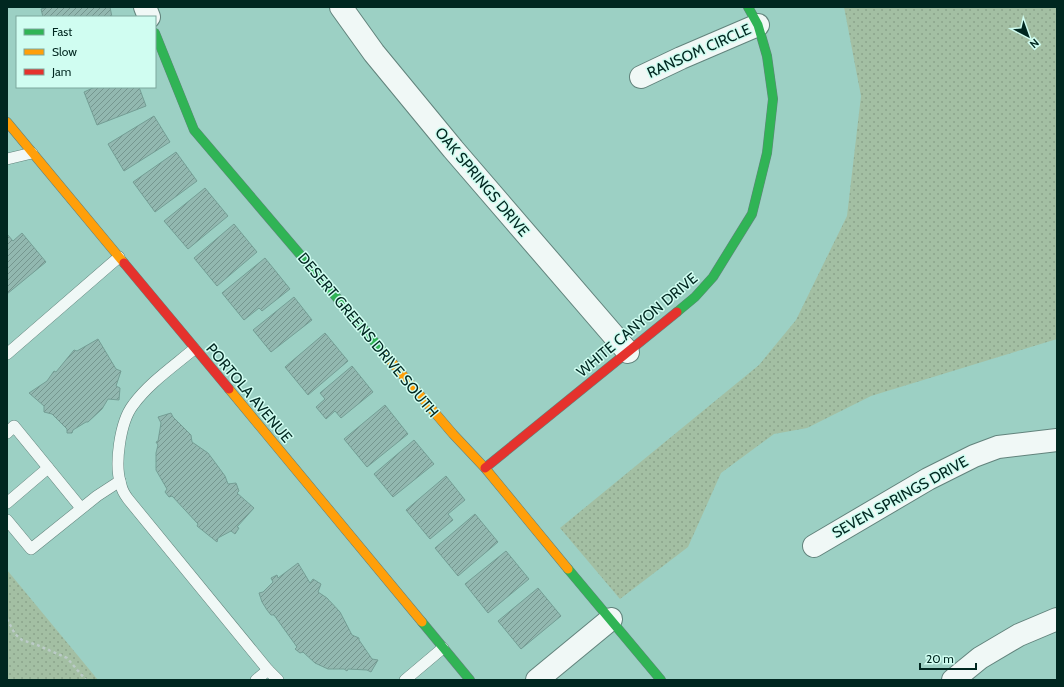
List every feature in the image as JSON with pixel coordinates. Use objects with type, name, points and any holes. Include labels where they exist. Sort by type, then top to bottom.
[{"type":"street","name":"OAK SPRINGS DRIVE","points":[[342,7],[374,53],[443,137],[628,352]]},
{"type":"street","name":"WHITE CANYON DRIVE","points":[[485,468],[695,297],[713,277],[752,214],[767,154],[773,99],[767,56],[753,16]]},
{"type":"street","name":"RANSOM CIRCLE","points":[[641,77],[681,58],[753,16]]},
{"type":"street","name":"DESERT GREENS DRIVE SOUTH","points":[[156,35],[194,130],[453,434],[485,468],[661,680]]},
{"type":"street","name":"PORTOLA AVENUE","points":[[7,122],[470,680]]},
{"type":"street","name":"SEVEN SPRINGS DRIVE","points":[[814,546],[928,479],[974,456],[998,447],[1057,440]]},
{"type":"street","points":[[953,680],[980,658],[1019,635],[1057,618]]},
{"type":"street","points":[[537,680],[611,619]]},
{"type":"lane","points":[[7,159],[32,153]]},
{"type":"lane","points":[[7,354],[119,257]]},
{"type":"lane","points":[[194,349],[145,391],[132,406],[124,424],[119,446],[118,468],[120,481],[128,499],[268,670],[278,680]]},
{"type":"lane","points":[[9,427],[48,468],[81,508]]},
{"type":"lane","points":[[7,503],[48,468]]},
{"type":"lane","points":[[7,520],[31,549],[81,508],[120,481]]},
{"type":"lane","points":[[405,680],[444,648]]},
{"type":"lane","points":[[256,680],[268,670]]},
{"type":"path","points":[[7,619],[15,634],[22,640],[67,658],[86,680]]},
{"type":"green space","points":[[844,7],[1057,7],[1057,339],[871,396],[807,428],[774,434],[721,473],[688,547],[620,599],[560,528],[759,365],[796,320],[847,216],[861,96]]},
{"type":"green space","points":[[7,570],[98,680],[7,680]]},
{"type":"building","points":[[49,7],[110,7],[112,16],[43,16],[41,9]]},
{"type":"building","points":[[93,88],[139,88],[146,106],[97,125],[84,92]]},
{"type":"building","points":[[154,116],[170,142],[124,171],[108,144]]},
{"type":"building","points":[[176,152],[197,181],[155,212],[133,182]]},
{"type":"building","points":[[205,188],[228,216],[188,249],[164,221]]},
{"type":"building","points":[[234,224],[257,252],[217,286],[194,258]]},
{"type":"building","points":[[22,233],[46,262],[7,294],[7,234],[13,241]]},
{"type":"building","points":[[265,258],[290,289],[262,311],[259,308],[244,320],[222,293]]},
{"type":"building","points":[[294,297],[312,320],[271,352],[253,330]]},
{"type":"building","points":[[325,333],[348,361],[308,395],[285,367]]},
{"type":"building","points":[[98,339],[116,369],[121,371],[116,386],[120,388],[119,400],[108,399],[102,409],[88,422],[73,430],[72,433],[67,433],[67,429],[52,414],[44,412],[44,406],[29,393],[47,381],[54,371],[56,372],[74,350],[77,351]]},
{"type":"building","points":[[352,366],[373,392],[341,418],[335,411],[326,419],[316,407],[325,399],[320,393]]},
{"type":"building","points":[[385,405],[408,434],[367,467],[344,439]]},
{"type":"building","points":[[171,413],[173,417],[191,435],[192,442],[208,453],[225,476],[228,484],[236,483],[239,491],[237,493],[254,508],[237,527],[239,528],[235,534],[231,531],[218,538],[217,542],[197,526],[198,524],[172,496],[169,497],[165,492],[167,489],[156,470],[156,453],[158,445],[156,442],[158,441],[161,423],[158,417]]},
{"type":"building","points":[[414,440],[434,464],[393,497],[374,474]]},
{"type":"building","points":[[446,476],[465,500],[448,514],[453,520],[430,539],[406,510]]},
{"type":"building","points":[[475,514],[498,542],[458,576],[435,548]]},
{"type":"building","points":[[506,551],[529,579],[488,613],[465,584]]},
{"type":"building","points":[[298,563],[310,583],[313,579],[321,584],[318,592],[327,598],[340,612],[352,635],[359,638],[372,659],[378,660],[371,672],[367,670],[348,669],[347,671],[344,669],[328,669],[315,663],[303,652],[300,653],[295,649],[297,647],[274,615],[271,615],[267,610],[259,593],[263,592],[273,582],[271,578],[277,575],[278,578]]},
{"type":"building","points":[[538,588],[561,616],[521,649],[498,621]]},
{"type":"traffic: fast","points":[[677,312],[695,297],[713,277],[752,214],[767,153],[773,99],[767,56],[758,25],[748,7]]},
{"type":"traffic: fast","points":[[156,35],[194,130],[384,353]]},
{"type":"traffic: fast","points":[[568,569],[661,680]]},
{"type":"traffic: fast","points":[[422,622],[470,680]]},
{"type":"traffic: slow","points":[[7,122],[124,263]]},
{"type":"traffic: slow","points":[[384,353],[453,434],[485,468],[568,569]]},
{"type":"traffic: slow","points":[[229,389],[422,622]]},
{"type":"traffic: jam","points":[[124,263],[229,389]]},
{"type":"traffic: jam","points":[[485,468],[677,312]]}]
